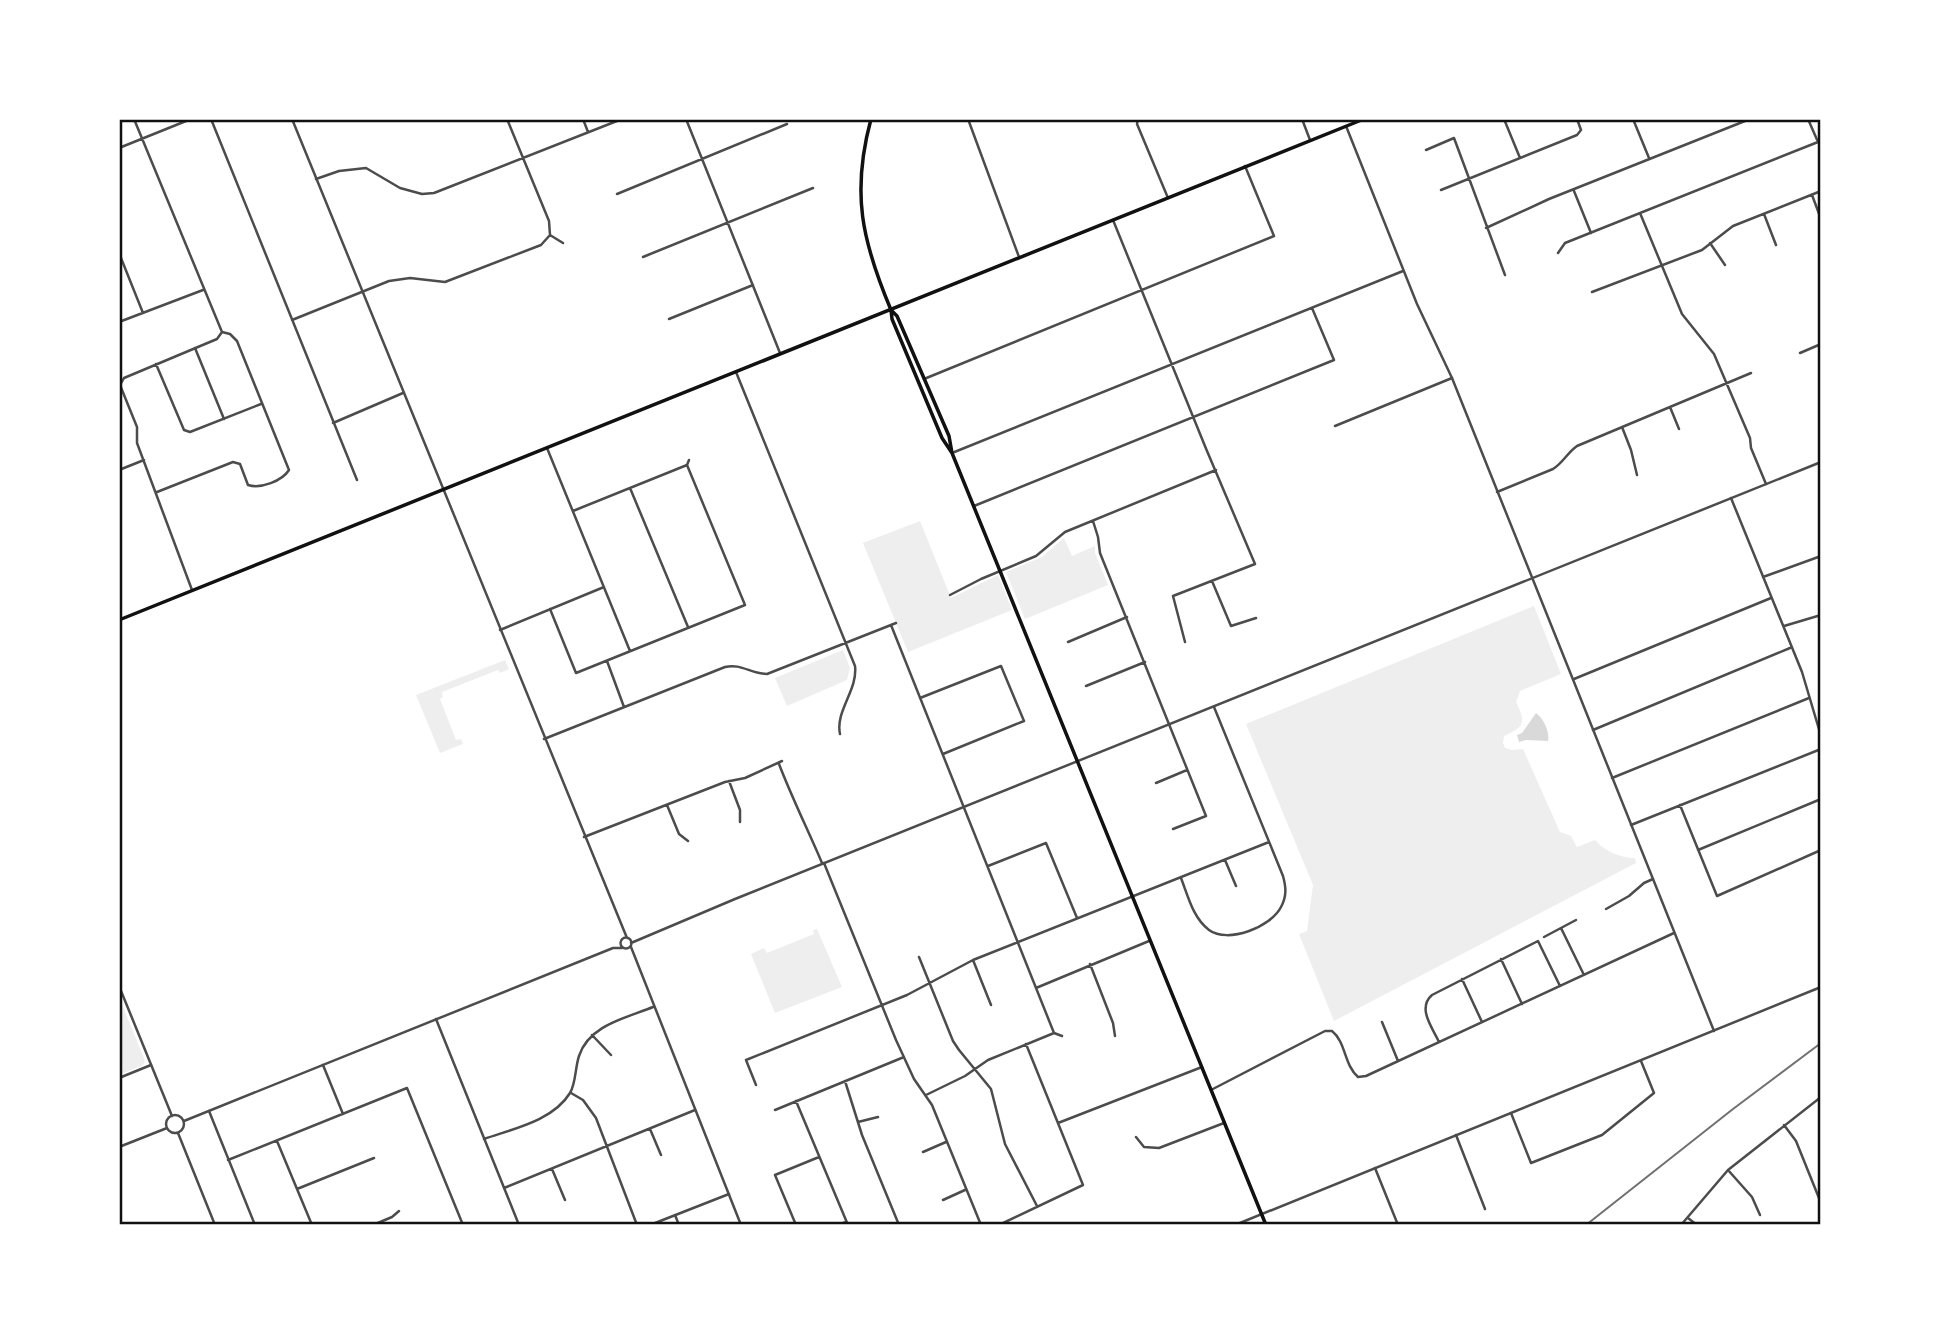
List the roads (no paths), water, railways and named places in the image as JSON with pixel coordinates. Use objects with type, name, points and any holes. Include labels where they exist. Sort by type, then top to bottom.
[{"type":"main road","points":[[871,119],[861,181],[861,209],[867,246],[891,310],[891,319],[974,506],[1266,1225]]},
{"type":"main road","points":[[119,620],[1364,119]]},
{"type":"main road","points":[[891,310],[897,316],[949,436],[952,453]]},
{"type":"street","points":[[134,119],[222,332],[237,341],[289,470],[284,477],[256,487],[248,485],[240,464],[233,462],[156,492]]},
{"type":"street","points":[[119,148],[191,119]]},
{"type":"street","points":[[211,119],[356,480]]},
{"type":"street","points":[[292,119],[741,1225]]},
{"type":"street","points":[[507,119],[548,221],[550,235]]},
{"type":"street","points":[[583,119],[588,133]]},
{"type":"street","points":[[316,179],[339,171],[366,168],[400,188],[434,194],[622,119]]},
{"type":"street","points":[[685,119],[781,354]]},
{"type":"street","points":[[968,119],[1020,257]]},
{"type":"street","points":[[1138,119],[1168,198]]},
{"type":"street","points":[[1301,119],[1310,140]]},
{"type":"street","points":[[1504,119],[1520,159]]},
{"type":"street","points":[[1441,190],[1577,135],[1581,130],[1577,119]]},
{"type":"street","points":[[1633,119],[1650,159]]},
{"type":"street","points":[[1486,228],[1750,119]]},
{"type":"street","points":[[1558,253],[1565,243],[1818,142],[1808,119]]},
{"type":"street","points":[[618,194],[787,124]]},
{"type":"street","points":[[1346,126],[1432,340],[1452,378],[1713,1031]]},
{"type":"street","points":[[1426,150],[1454,138],[1505,275]]},
{"type":"street","points":[[1245,166],[1274,236],[1280,239]]},
{"type":"street","points":[[643,257],[813,188]]},
{"type":"street","points":[[1574,190],[1591,233]]},
{"type":"street","points":[[1592,292],[1702,250],[1734,226],[1821,191]]},
{"type":"street","points":[[1812,195],[1821,219]]},
{"type":"street","points":[[1640,213],[1682,313],[1709,345],[1727,383],[1766,484]]},
{"type":"street","points":[[1764,214],[1776,245]]},
{"type":"street","points":[[1113,220],[1255,564],[1172,596],[1185,642]]},
{"type":"street","points":[[292,320],[399,278],[445,282],[457,279],[541,245],[550,235]]},
{"type":"street","points":[[550,235],[563,243]]},
{"type":"street","points":[[923,379],[1274,236]]},
{"type":"street","points":[[1710,243],[1725,265]]},
{"type":"street","points":[[119,253],[143,313]]},
{"type":"street","points":[[952,453],[1403,271]]},
{"type":"street","points":[[669,319],[753,285]]},
{"type":"street","points":[[119,321],[204,290]]},
{"type":"street","points":[[974,506],[1334,360],[1312,308]]},
{"type":"street","points":[[192,590],[161,512],[137,443],[137,427],[120,385],[124,378],[217,339],[222,332]]},
{"type":"street","points":[[1800,353],[1821,344]]},
{"type":"street","points":[[195,348],[224,419]]},
{"type":"street","points":[[156,364],[184,430],[190,432],[262,404]]},
{"type":"street","points":[[736,372],[856,671],[838,725],[841,734]]},
{"type":"street","points":[[1497,492],[1553,469],[1569,452],[1622,427],[1751,373]]},
{"type":"street","points":[[1335,426],[1452,378]]},
{"type":"street","points":[[333,423],[403,393]]},
{"type":"street","points":[[1670,407],[1679,429]]},
{"type":"street","points":[[1622,427],[1632,450],[1637,475]]},
{"type":"street","points":[[547,448],[630,651]]},
{"type":"street","points":[[119,470],[144,460]]},
{"type":"street","points":[[550,609],[576,673],[745,605],[687,465],[689,460]]},
{"type":"street","points":[[184,1121],[620,943],[638,939],[1821,462]]},
{"type":"street","points":[[573,511],[687,465]]},
{"type":"street","points":[[950,595],[1000,570],[1036,556],[1065,532],[1216,470]]},
{"type":"street","points":[[630,488],[689,628]]},
{"type":"street","points":[[1731,498],[1791,647],[1821,736]]},
{"type":"street","points":[[1093,521],[1100,553],[1206,816],[1173,829]]},
{"type":"street","points":[[1763,578],[1821,556]]},
{"type":"street","points":[[1212,581],[1231,626],[1256,618]]},
{"type":"street","points":[[499,630],[604,587]]},
{"type":"street","points":[[1572,679],[1771,598]]},
{"type":"street","points":[[1783,626],[1821,615]]},
{"type":"street","points":[[1068,642],[1127,617]]},
{"type":"street","points":[[544,739],[725,667],[737,665],[754,673],[767,674],[896,623]]},
{"type":"street","points":[[891,625],[1054,1032],[1062,1036]]},
{"type":"street","points":[[1592,730],[1791,647]]},
{"type":"street","points":[[607,661],[624,707]]},
{"type":"street","points":[[1086,686],[1145,662]]},
{"type":"street","points":[[920,698],[1001,666],[1024,721],[943,754]]},
{"type":"street","points":[[1612,778],[1809,698]]},
{"type":"street","points":[[1180,877],[1197,917],[1210,931],[1222,935],[1240,933],[1265,923],[1273,918],[1282,905],[1285,885],[1214,706]]},
{"type":"street","points":[[1631,825],[1821,749]]},
{"type":"street","points":[[584,837],[780,763],[797,810],[807,826],[904,1057],[914,1079],[926,1095],[981,1225]]},
{"type":"street","points":[[1156,783],[1187,770]]},
{"type":"street","points":[[729,781],[740,810],[740,822]]},
{"type":"street","points":[[1698,850],[1821,799]]},
{"type":"street","points":[[667,805],[680,834],[688,841]]},
{"type":"street","points":[[1680,805],[1717,896],[1821,850]]},
{"type":"street","points":[[756,1085],[746,1060],[930,985],[955,968],[973,960],[1269,842]]},
{"type":"street","points":[[988,866],[1046,844],[1077,919]]},
{"type":"street","points":[[1225,860],[1236,886]]},
{"type":"street","points":[[1606,909],[1653,879]]},
{"type":"street","points":[[1544,937],[1576,920]]},
{"type":"street","points":[[1561,928],[1584,975]]},
{"type":"street","points":[[1211,1090],[1325,1031],[1332,1031],[1338,1036],[1352,1072],[1358,1077],[1366,1076],[1674,933]]},
{"type":"street","points":[[1036,988],[1151,940]]},
{"type":"street","points":[[1439,1042],[1425,1012],[1427,999],[1538,941],[1560,986]]},
{"type":"street","points":[[613,948],[622,948],[628,942]]},
{"type":"street","points":[[620,943],[622,948]]},
{"type":"street","points":[[919,957],[953,1041],[992,1089],[1005,1144],[1037,1206]]},
{"type":"street","points":[[1501,959],[1522,1004]]},
{"type":"street","points":[[973,960],[991,1005]]},
{"type":"street","points":[[1090,964],[1114,1023],[1115,1036]]},
{"type":"street","points":[[1462,979],[1482,1022]]},
{"type":"street","points":[[119,986],[172,1116]]},
{"type":"street","points":[[1234,1225],[1821,987]]},
{"type":"street","points":[[485,1139],[541,1118],[562,1102],[570,1092],[582,1048],[592,1035],[605,1026],[653,1007]]},
{"type":"street","points":[[436,1020],[519,1225]]},
{"type":"street","points":[[1382,1022],[1398,1061]]},
{"type":"street","points":[[926,1095],[988,1060],[1054,1032]]},
{"type":"street","points":[[592,1035],[611,1055]]},
{"type":"street","points":[[999,1225],[1083,1185],[1027,1044]]},
{"type":"street","points":[[775,1110],[904,1057]]},
{"type":"street","points":[[1511,1113],[1531,1163],[1602,1135],[1654,1093],[1641,1060]]},
{"type":"street","points":[[119,1077],[151,1065]]},
{"type":"street","points":[[323,1065],[343,1114]]},
{"type":"street","points":[[1058,1123],[1202,1067]]},
{"type":"street","points":[[845,1081],[899,1225]]},
{"type":"street","points":[[228,1160],[407,1088],[463,1225]]},
{"type":"street","points":[[570,1092],[590,1107],[638,1225]]},
{"type":"street","points":[[1681,1225],[1728,1170],[1821,1097]]},
{"type":"street","points":[[796,1101],[847,1223],[838,1225]]},
{"type":"street","points":[[209,1111],[255,1225]]},
{"type":"street","points":[[504,1188],[695,1111]]},
{"type":"street","points":[[172,1116],[176,1115],[184,1121]]},
{"type":"street","points":[[167,1128],[166,1123],[172,1116]]},
{"type":"street","points":[[859,1122],[877,1117]]},
{"type":"street","points":[[178,1133],[182,1130],[184,1121]]},
{"type":"street","points":[[1136,1137],[1144,1147],[1159,1148],[1224,1123]]},
{"type":"street","points":[[1784,1125],[1796,1142],[1821,1203]]},
{"type":"street","points":[[167,1128],[178,1133]]},
{"type":"street","points":[[119,1147],[167,1128]]},
{"type":"street","points":[[650,1129],[662,1155]]},
{"type":"street","points":[[178,1133],[215,1225]]},
{"type":"street","points":[[1456,1135],[1485,1209]]},
{"type":"street","points":[[277,1141],[312,1225]]},
{"type":"street","points":[[923,1152],[946,1142]]},
{"type":"street","points":[[796,1225],[775,1175],[820,1157]]},
{"type":"street","points":[[297,1189],[374,1158]]},
{"type":"street","points":[[1375,1168],[1398,1225]]},
{"type":"street","points":[[552,1169],[565,1200]]},
{"type":"street","points":[[1728,1170],[1752,1197],[1760,1215]]},
{"type":"street","points":[[1816,1191],[1821,1189]]},
{"type":"street","points":[[943,1200],[966,1190]]},
{"type":"street","points":[[650,1225],[729,1194]]},
{"type":"street","points":[[373,1225],[399,1211]]},
{"type":"street","points":[[676,1215],[680,1225]]},
{"type":"street","points":[[1687,1217],[1697,1225]]},
{"type":"railway","points":[[1586,1225],[1821,1043]]}]
